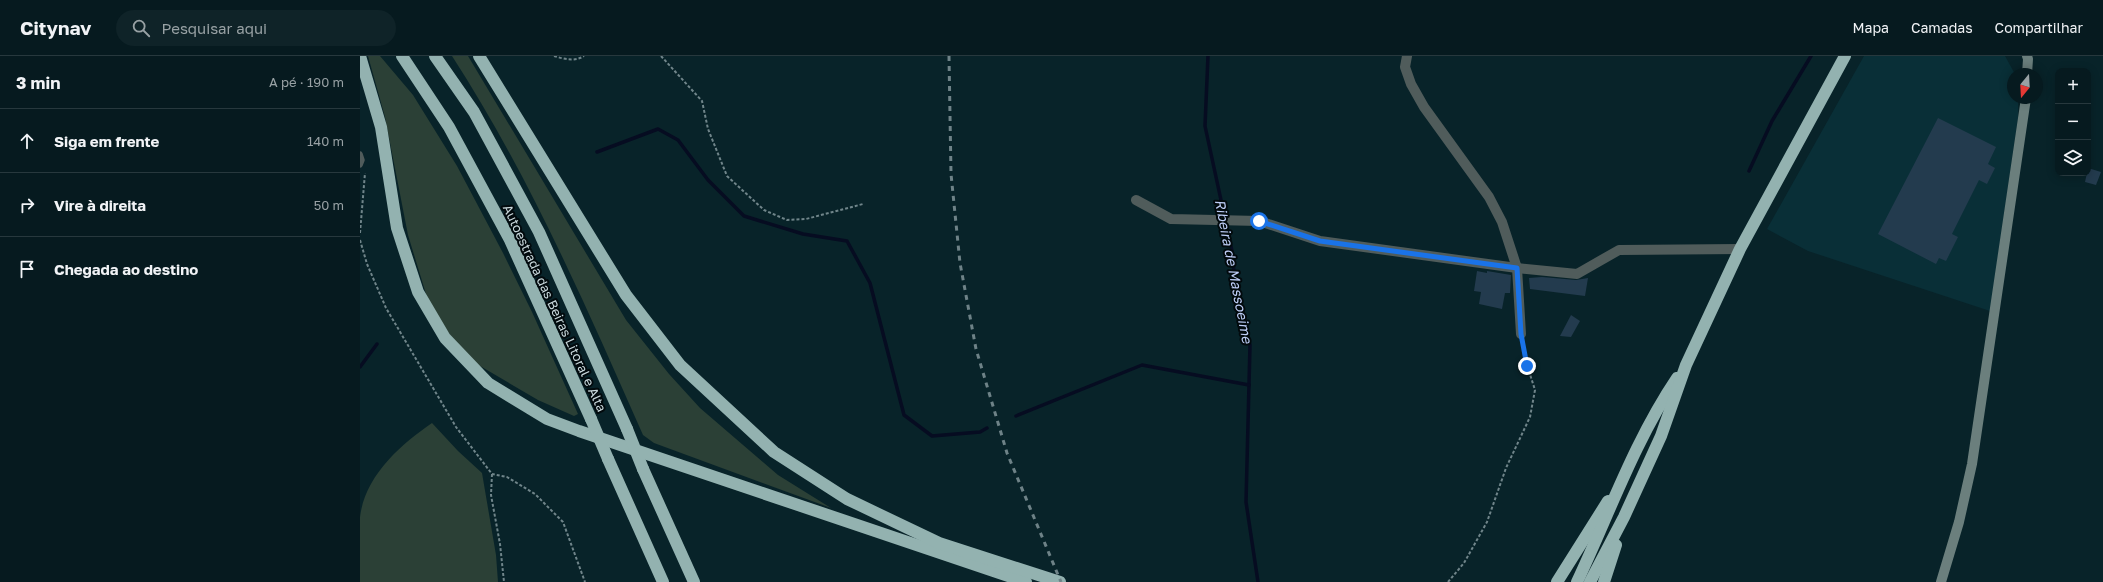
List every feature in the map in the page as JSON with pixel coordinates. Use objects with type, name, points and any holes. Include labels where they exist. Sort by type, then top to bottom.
[{"type":"highway","points":[[360,56],[380,127],[397,228],[418,292],[444,338],[488,383],[547,419],[566,426],[1028,577],[1060,582]]},
{"type":"highway","name":"Autoestrada das Beiras Litoral e Alta","points":[[402,56],[449,126],[510,240],[663,582]]},
{"type":"highway","name":"Autoestrada das Beiras Litoral e Alta","points":[[435,56],[474,112],[539,232],[694,582]]},
{"type":"highway","points":[[479,56],[626,295],[680,365],[774,452],[847,499],[939,542],[1028,577]]},
{"type":"highway","points":[[1590,582],[1624,517],[1661,436],[1686,365],[1740,249],[1845,56]]},
{"type":"highway","points":[[1577,582],[1622,480],[1663,398],[1686,365]]},
{"type":"highway","points":[[1557,582],[1622,480]]},
{"type":"highway","points":[[1604,582],[1624,517]]},
{"type":"main road","points":[[2027,56],[2027,68]]},
{"type":"main road","points":[[1941,582],[1959,522],[1972,464],[2025,104]]},
{"type":"street","points":[[1407,56],[1405,67],[1411,84],[1424,107],[1489,197],[1502,222],[1517,268],[1521,334]]},
{"type":"street","points":[[1136,200],[1171,220],[1259,221],[1320,241],[1517,268],[1577,274],[1619,250],[1740,249]]},
{"type":"lane","points":[[360,154],[361,163]]},
{"type":"path","points":[[554,56],[565,59],[581,58],[584,56]]},
{"type":"path","points":[[661,56],[702,101],[708,129],[727,176],[764,210],[787,220],[793,220],[806,219],[863,204]]},
{"type":"path","points":[[360,233],[365,175],[361,163]]},
{"type":"path","points":[[360,240],[367,264],[397,327],[456,427],[492,474],[491,496],[500,544],[504,582]]},
{"type":"path","points":[[1448,582],[1464,563],[1487,522],[1506,468],[1530,417],[1535,390],[1527,366],[1521,334]]},
{"type":"path","points":[[492,474],[507,477],[535,494],[563,522],[585,582]]},
{"type":"shaded area","points":[[1864,56],[2005,56],[2012,68],[2007,68],[2007,104],[2018,104],[2018,118],[1990,311],[1808,251],[1767,229]]},
{"type":"green space","points":[[368,56],[380,56],[413,95],[457,166],[532,312],[578,414],[574,416],[538,400],[475,363],[450,335],[430,307],[408,235],[385,117]]},
{"type":"green space","points":[[452,56],[468,56],[626,320],[669,374],[700,408],[778,475],[831,508],[654,443],[643,435],[578,290],[531,194],[480,101]]},
{"type":"green space","points":[[432,423],[458,451],[482,473],[496,555],[498,582],[360,582],[360,517],[363,502],[369,488],[386,463],[396,452]]},
{"type":"building","points":[[1938,118],[1996,147],[1988,164],[1995,168],[1987,184],[1979,180],[1952,234],[1958,237],[1946,261],[1939,258],[1936,264],[1878,234]]},
{"type":"building","points":[[2091,169],[2101,172],[2096,185],[2085,182],[2086,176],[2091,176]]},
{"type":"building","points":[[1477,271],[1511,275],[1510,293],[1505,293],[1502,309],[1479,304],[1481,292],[1474,291]]},
{"type":"building","points":[[1542,277],[1576,280],[1588,278],[1585,296],[1530,289],[1529,278]]},
{"type":"building","points":[[1571,315],[1580,321],[1571,337],[1560,336]]},
{"type":"waterway","name":"Ribeira de Massoeime","points":[[1208,56],[1205,126],[1232,251],[1234,272],[1250,345],[1246,502],[1258,582]]},
{"type":"waterway","points":[[1749,171],[1772,121],[1811,56]]},
{"type":"waterway","points":[[597,152],[658,129],[678,140],[708,180],[744,216],[803,234],[847,241],[870,283],[904,415],[932,436],[980,432],[987,428]]},
{"type":"waterway","points":[[360,367],[377,344]]},
{"type":"waterway","points":[[1016,416],[1142,365],[1249,385]]},
{"type":"railway","points":[[949,56],[951,174],[960,263],[976,349],[1007,453],[1061,582]]},
{"type":"route","points":[[1259,221],[1320,241],[1517,268],[1521,334],[1527,366]]}]
